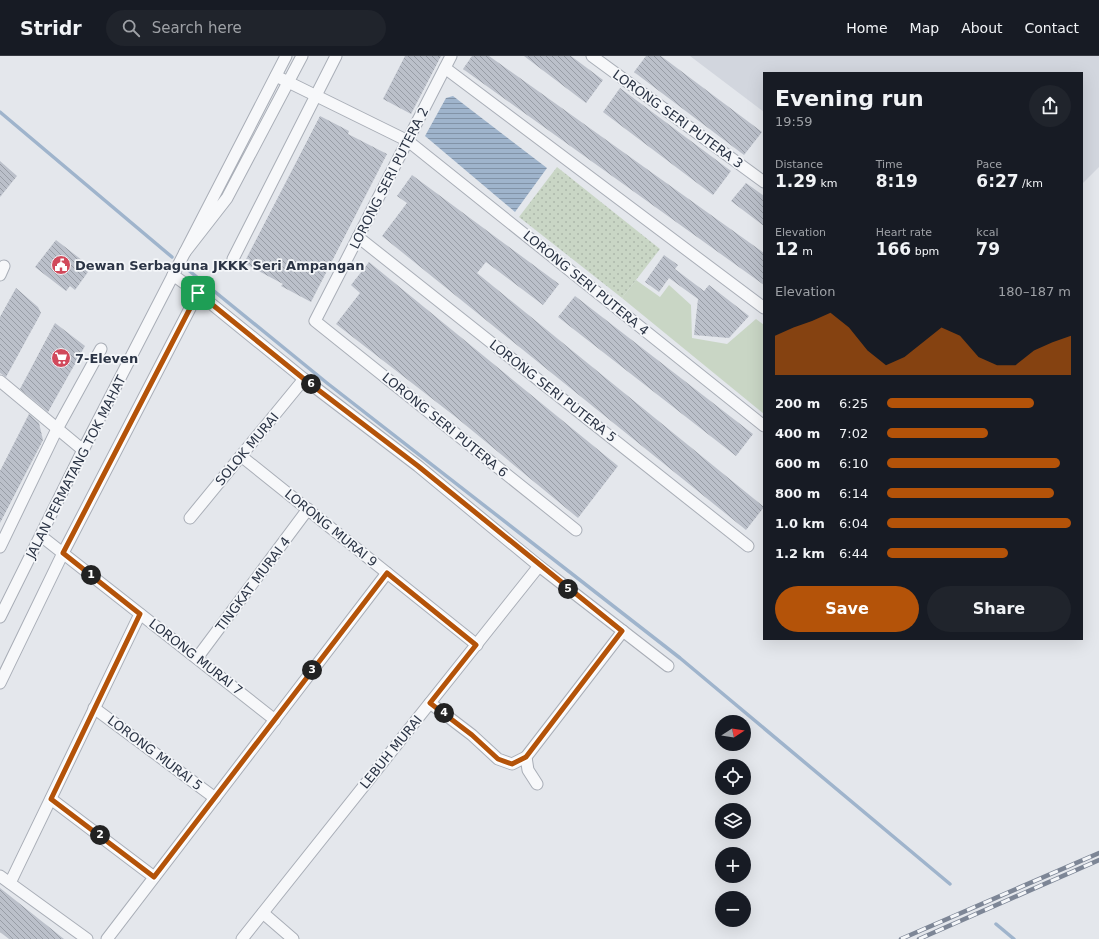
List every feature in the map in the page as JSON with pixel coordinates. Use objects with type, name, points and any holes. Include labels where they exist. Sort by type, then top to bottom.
[{"type":"street","name":"JALAN PERMATANG TOK MAHAT","points":[[0,617],[83,450],[286,56]]},
{"type":"street","name":"JALAN PERMATANG TOK MAHAT","points":[[185,252],[227,198],[302,56]]},
{"type":"street","points":[[233,259],[336,56]]},
{"type":"street","name":"LORONG SERI PUTERA 2","points":[[315,321],[452,56]]},
{"type":"street","name":"LORONG SERI PUTERA 3","points":[[592,56],[763,181]]},
{"type":"street","points":[[445,68],[763,307]]},
{"type":"street","name":"LORONG SERI PUTERA 4","points":[[276,76],[408,141],[763,425]]},
{"type":"street","name":"LORONG SERI PUTERA 5","points":[[358,236],[748,546]]},
{"type":"street","points":[[173,275],[198,293],[304,379],[418,466],[539,566],[668,666]]},
{"type":"street","points":[[0,683],[63,553],[198,293]]},
{"type":"street","name":"LORONG SERI PUTERA 6","points":[[315,321],[576,530]]},
{"type":"street","points":[[0,547],[57,429],[101,349]]},
{"type":"street","name":"SOLOK MURAI","points":[[190,518],[304,379]]},
{"type":"street","points":[[0,381],[83,450]]},
{"type":"street","name":"LORONG MURAI 9","points":[[241,456],[476,645]]},
{"type":"street","name":"TINGKAT MURAI 4","points":[[197,658],[308,510]]},
{"type":"street","name":"LORONG MURAI 7","points":[[41,536],[275,720]]},
{"type":"street","name":"LEBUH MURAI","points":[[242,939],[539,566]]},
{"type":"street","points":[[106,939],[387,573]]},
{"type":"street","points":[[10,883],[140,614]]},
{"type":"street","points":[[430,703],[472,735],[498,759],[512,764],[526,757],[622,631]]},
{"type":"street","name":"LORONG MURAI 5","points":[[94,708],[215,798]]},
{"type":"street","points":[[526,757],[528,770],[537,784]]},
{"type":"street","points":[[51,799],[154,877]]},
{"type":"street","points":[[0,876],[87,939]]},
{"type":"street","points":[[263,913],[293,939]]},
{"type":"shaded area","points":[[690,56],[1099,56],[1099,167],[1083,183],[1083,72],[763,72],[763,111]]},
{"type":"green space","points":[[557,167],[660,249],[622,298],[519,217]]},
{"type":"green space","points":[[636,280],[660,297],[669,285],[691,305],[692,338],[727,344],[756,319],[763,324],[763,413],[622,298]]},
{"type":"water","points":[[453,96],[547,168],[515,212],[425,136],[446,98]]},
{"type":"building","points":[[405,56],[441,56],[411,114],[383,99]]},
{"type":"building","points":[[472,56],[489,56],[763,252],[763,284],[463,69]]},
{"type":"building","points":[[524,56],[571,56],[603,80],[586,103]]},
{"type":"building","points":[[646,56],[661,56],[762,132],[744,155],[634,72]]},
{"type":"building","points":[[620,88],[731,171],[713,195],[603,112]]},
{"type":"building","points":[[320,116],[349,131],[348,134],[387,154],[311,302],[281,286],[283,284],[244,263]]},
{"type":"building","points":[[0,161],[17,176],[0,197]]},
{"type":"building","points":[[412,175],[559,284],[543,305],[486,262],[477,273],[763,506],[763,508],[746,530],[382,236],[407,203],[397,196]]},
{"type":"building","points":[[746,183],[763,195],[763,225],[731,201]]},
{"type":"building","name":"Dewan Serbaguna JKKK Seri Ampangan","points":[[56,240],[87,264],[83,268],[88,272],[75,290],[70,286],[66,291],[35,267]]},
{"type":"building","points":[[664,255],[678,265],[675,269],[704,291],[709,285],[749,316],[729,338],[694,335],[698,299],[669,278],[659,292],[645,282]]},
{"type":"building","points":[[369,262],[618,466],[578,518],[457,418],[336,324],[360,293],[351,285]]},
{"type":"building","points":[[16,288],[38,307],[41,313],[6,377],[0,373],[0,317]]},
{"type":"building","points":[[575,296],[753,434],[736,456],[558,317]]},
{"type":"building","points":[[55,323],[85,346],[48,412],[20,389]]},
{"type":"building","points":[[29,414],[39,423],[43,440],[0,523],[0,471]]},
{"type":"building","points":[[0,888],[64,939],[9,939],[0,932]]},
{"type":"waterway","points":[[0,112],[172,257]]},
{"type":"waterway","points":[[187,269],[327,383],[680,658],[950,884]]},
{"type":"waterway","points":[[996,924],[1014,939]]},
{"type":"railway","points":[[901,939],[1099,853]]},
{"type":"railway","points":[[919,939],[1099,860]]},
{"type":"place","name":"Dewan Serbaguna JKKK Seri Ampangan","points":[[61,265]]},
{"type":"place","name":"7-Eleven","points":[[61,358]]},
{"type":"route","points":[[198,293],[304,379],[418,466],[539,566],[622,631],[551,726],[531,748],[526,757],[512,764],[506,763],[498,759],[472,735],[430,703],[476,645],[387,573],[154,877],[51,799],[140,614],[63,553],[198,293]]}]
